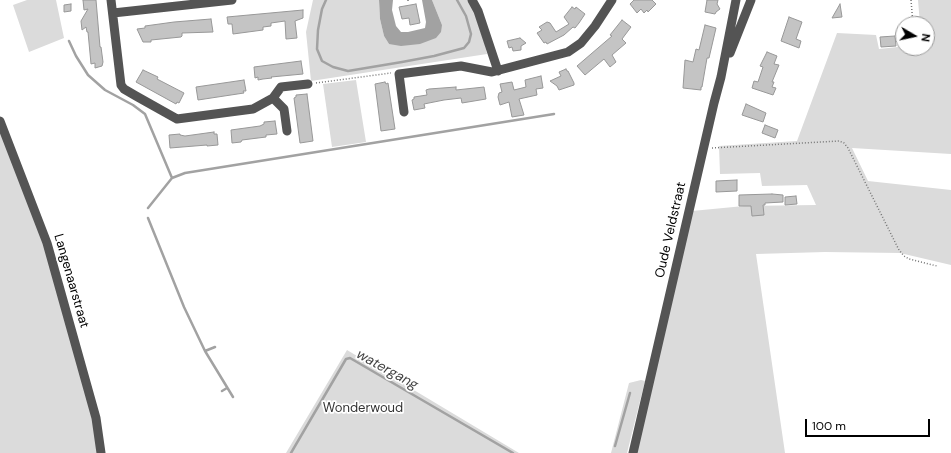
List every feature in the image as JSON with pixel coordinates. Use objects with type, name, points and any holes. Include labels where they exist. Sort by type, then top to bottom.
[{"type":"street","points":[[111,0],[121,85],[124,89],[177,119],[253,109],[273,98],[281,87],[308,84]]},
{"type":"street","points":[[113,13],[232,0]]},
{"type":"street","points":[[472,0],[478,11],[498,71]]},
{"type":"street","points":[[404,112],[399,74],[461,66],[492,72],[568,52],[580,43],[595,26],[612,0]]},
{"type":"street","name":"Oude Veldstraat","points":[[633,453],[721,77],[736,0]]},
{"type":"street","name":"Oude Veldstraat","points":[[721,77],[751,0]]},
{"type":"street","points":[[273,98],[284,109],[287,130]]},
{"type":"street","name":"Langenaarstraat","points":[[0,121],[47,243],[96,418],[101,453]]},
{"type":"path","points":[[911,0],[912,16]]},
{"type":"path","points":[[308,84],[395,72],[399,74]]},
{"type":"path","points":[[704,147],[712,148],[839,141],[844,142],[899,250],[909,259],[936,266]]},
{"type":"green space","points":[[27,0],[56,0],[64,38],[29,52],[13,5]]},
{"type":"green space","points":[[313,0],[379,0],[380,19],[384,36],[389,44],[442,25],[432,0],[468,0],[483,35],[487,54],[311,81],[306,32]]},
{"type":"green space","points":[[918,0],[951,0],[951,154],[852,148],[868,181],[951,190],[951,265],[900,253],[825,252],[756,254],[785,453],[637,453],[692,211],[744,206],[816,205],[807,185],[762,186],[760,173],[720,174],[719,146],[797,141],[837,33],[876,35],[879,49],[895,47],[895,56],[935,56],[935,16],[919,16]]},
{"type":"green space","points":[[356,80],[366,142],[332,147],[323,84]]},
{"type":"green space","points":[[0,127],[44,244],[92,413],[97,453],[0,453]]},
{"type":"green space","name":"Wonderwoud","points":[[347,350],[519,453],[286,453]]},
{"type":"green space","points":[[641,380],[645,381],[627,453],[611,453],[629,383]]},
{"type":"shaded area","points":[[379,0],[393,0],[392,10],[396,26],[401,32],[408,32],[425,28],[426,22],[422,0],[432,0],[442,25],[441,32],[436,38],[420,44],[401,46],[389,44],[384,36],[380,19]]},
{"type":"building","points":[[83,0],[96,0],[100,47],[103,62],[102,66],[95,68],[95,63],[91,64],[88,32],[86,27],[82,30],[81,21],[88,9],[84,10]]},
{"type":"building","points":[[634,0],[652,0],[656,4],[648,12],[647,10],[644,13],[641,9],[637,13],[630,4]]},
{"type":"building","points":[[707,0],[718,0],[717,4],[720,9],[715,14],[705,12]]},
{"type":"building","points":[[71,4],[71,11],[64,12],[64,5]]},
{"type":"building","points":[[416,4],[420,23],[410,25],[409,18],[402,19],[399,7]]},
{"type":"building","points":[[840,4],[842,17],[832,18]]},
{"type":"building","points":[[572,7],[575,9],[576,7],[585,14],[579,23],[575,28],[573,27],[564,35],[547,44],[546,42],[544,43],[537,33],[542,30],[539,27],[547,22],[550,23],[556,32],[569,24],[564,17]]},
{"type":"building","points":[[303,10],[303,18],[295,21],[297,38],[286,39],[285,21],[271,23],[271,26],[263,27],[263,30],[233,34],[232,24],[228,24],[227,17]]},
{"type":"building","points":[[789,17],[802,22],[796,39],[801,41],[799,48],[781,41]]},
{"type":"building","points":[[211,19],[213,32],[182,33],[181,37],[151,40],[151,42],[143,42],[137,29],[145,28],[145,26],[174,22]]},
{"type":"building","points":[[622,20],[631,27],[622,39],[626,43],[612,55],[616,62],[610,67],[604,59],[585,75],[577,66],[612,36],[610,35]]},
{"type":"building","points":[[705,25],[716,28],[709,58],[707,58],[701,90],[683,88],[685,60],[693,62],[696,49],[699,50]]},
{"type":"building","points":[[895,36],[895,46],[881,47],[880,37]]},
{"type":"building","points":[[520,38],[526,43],[521,46],[521,50],[513,51],[512,47],[509,48],[507,41]]},
{"type":"building","points":[[767,52],[777,56],[774,64],[779,65],[772,82],[774,82],[772,87],[776,88],[773,95],[752,88],[754,81],[758,82],[763,67],[760,66]]},
{"type":"building","points":[[301,61],[303,74],[271,77],[272,78],[258,80],[258,77],[255,78],[254,67]]},
{"type":"building","points":[[566,69],[574,85],[559,90],[557,86],[550,81],[561,76],[559,72]]},
{"type":"building","points":[[143,70],[158,77],[157,79],[184,93],[179,103],[177,102],[176,104],[136,82]]},
{"type":"building","points":[[541,76],[543,88],[536,89],[537,95],[519,99],[524,115],[512,117],[509,102],[500,105],[498,97],[499,93],[502,92],[500,84],[512,82],[514,90],[526,87],[525,80]]},
{"type":"building","points":[[244,80],[246,91],[243,91],[244,93],[198,100],[196,87]]},
{"type":"building","points":[[385,82],[386,84],[388,83],[395,129],[381,131],[375,84]]},
{"type":"building","points":[[456,87],[456,90],[484,87],[486,99],[462,103],[461,98],[444,100],[424,104],[425,108],[414,110],[412,100],[414,97],[427,95],[426,90]]},
{"type":"building","points":[[307,94],[313,141],[300,143],[294,98],[296,95]]},
{"type":"building","points":[[746,104],[766,113],[763,122],[742,115]]},
{"type":"building","points":[[275,121],[277,134],[232,143],[231,130],[260,126],[264,124],[264,122]]},
{"type":"building","points":[[765,125],[778,130],[775,138],[762,133]]},
{"type":"building","points":[[214,132],[214,134],[217,134],[218,145],[170,148],[169,135],[180,134],[185,136]]},
{"type":"building","points":[[737,180],[737,191],[716,192],[716,181]]},
{"type":"building","points":[[739,195],[783,195],[783,202],[765,203],[765,205],[763,205],[764,215],[752,216],[751,206],[739,206]]},
{"type":"building","points":[[796,196],[797,204],[785,205],[785,197]]},
{"type":"waterway","points":[[326,0],[322,9],[318,30],[317,49],[322,61],[333,67],[348,71],[434,56],[464,48],[469,42],[471,34],[466,16],[457,0]]},
{"type":"waterway","points":[[69,41],[76,56],[88,75],[105,90],[133,105],[145,114],[172,178],[148,208]]},
{"type":"waterway","points":[[172,178],[185,173],[554,114]]},
{"type":"waterway","points":[[148,218],[184,307],[205,351],[233,397]]},
{"type":"waterway","points":[[205,351],[215,347]]},
{"type":"waterway","name":"watergang","points":[[291,453],[346,359],[350,358],[513,453]]},
{"type":"waterway","points":[[222,391],[227,388]]},
{"type":"waterway","points":[[615,446],[630,393]]}]
